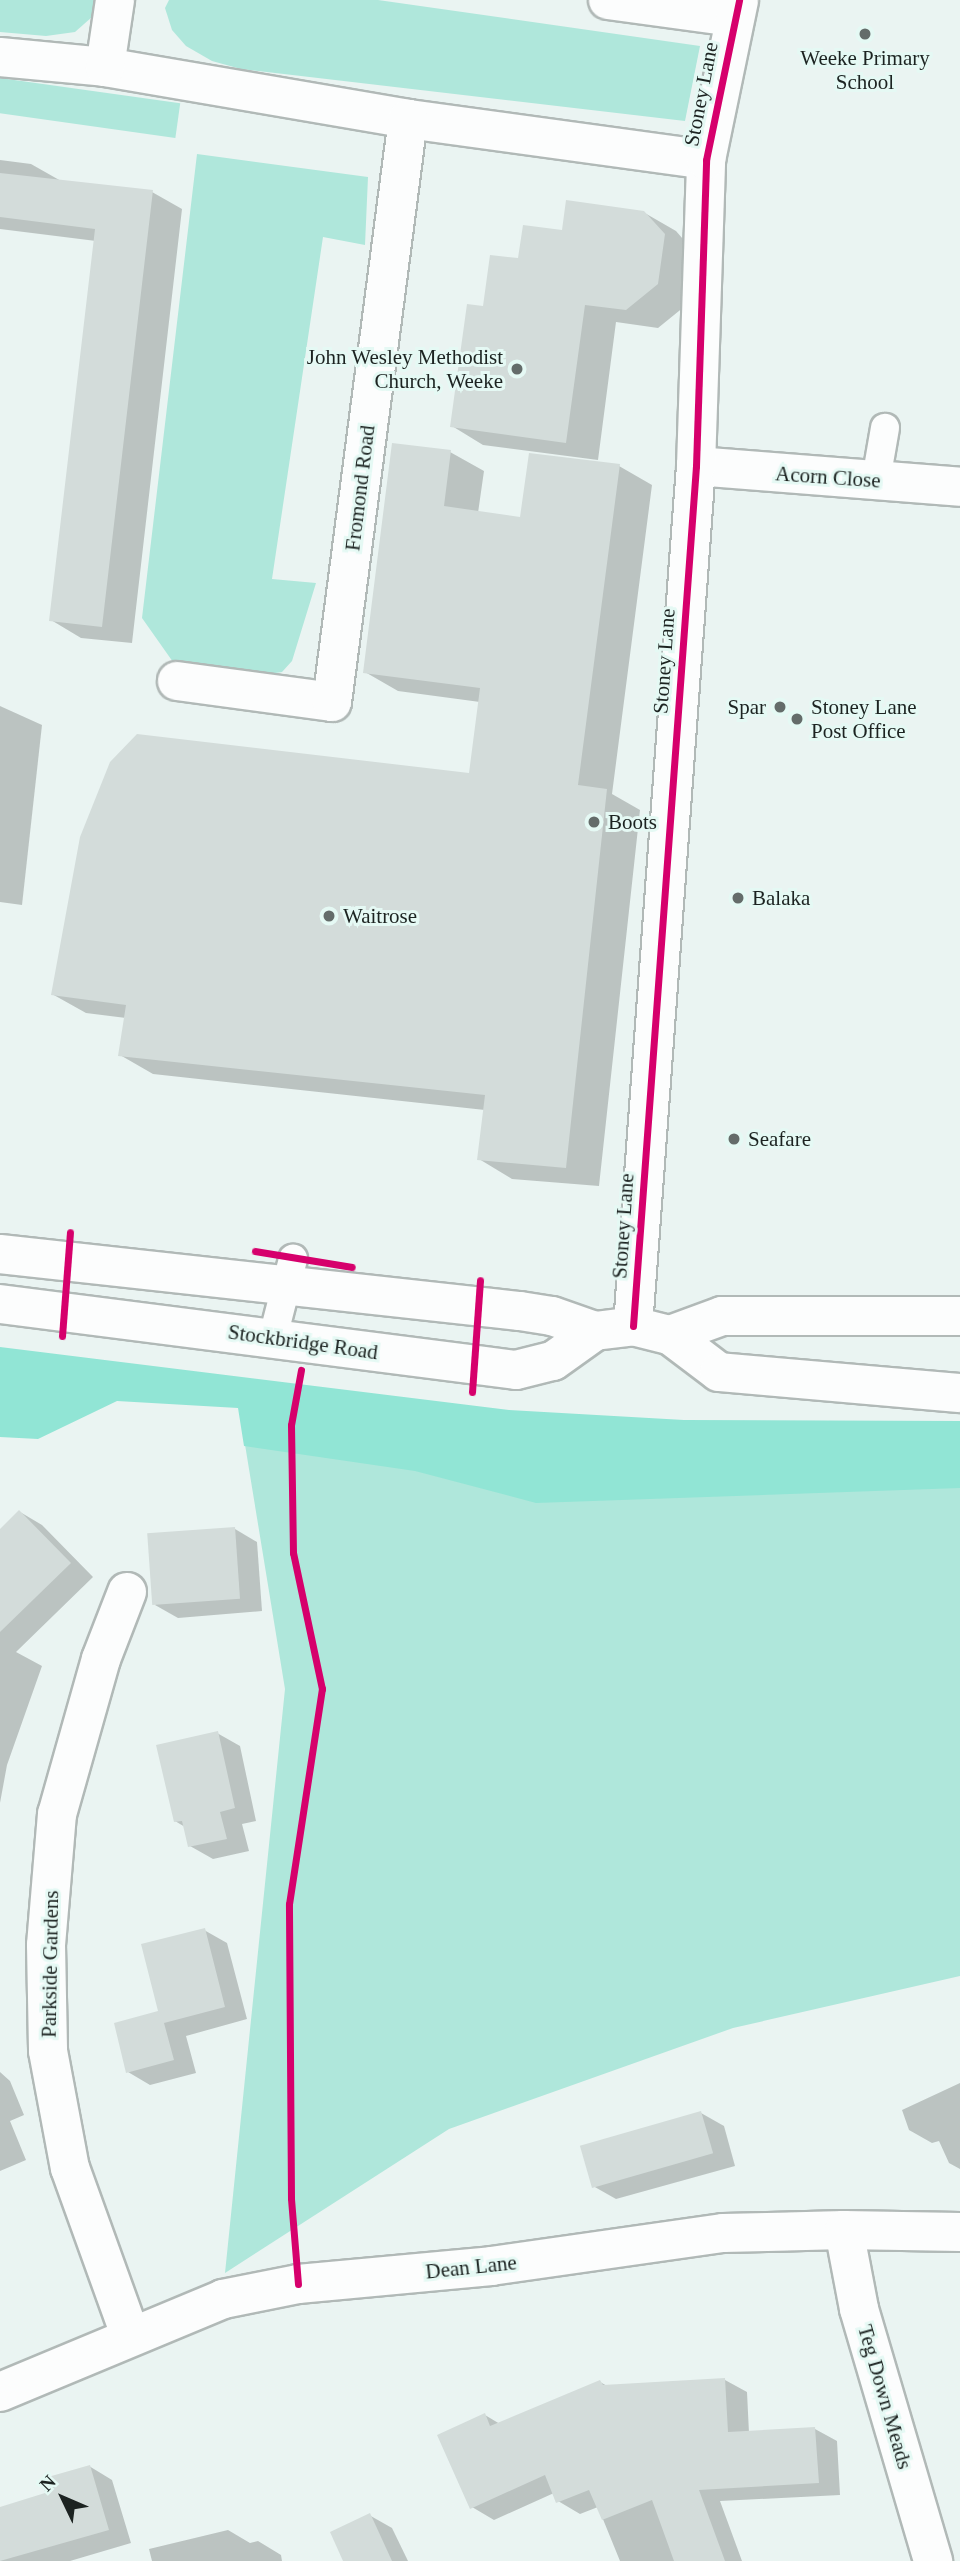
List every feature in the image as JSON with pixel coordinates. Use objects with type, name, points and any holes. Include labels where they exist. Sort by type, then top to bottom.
[{"type":"street","points":[[105,67],[115,0]]},
{"type":"street","points":[[608,0],[736,8]]},
{"type":"street","name":"Stoney Lane","points":[[633,1326],[696,466],[706,160],[736,8]]},
{"type":"street","points":[[0,57],[105,67],[408,119],[706,160]]},
{"type":"street","name":"Fromond Road","points":[[177,681],[332,702],[408,119]]},
{"type":"street","name":"Acorn Close","points":[[696,466],[960,487]]},
{"type":"street","name":"Stockbridge Road","points":[[0,1254],[289,1273],[552,1316],[595,1331],[633,1326],[670,1335],[719,1372],[960,1393]]},
{"type":"street","name":"Stockbridge Road","points":[[0,1304],[273,1337],[475,1368],[516,1370],[552,1361],[595,1331]]},
{"type":"street","points":[[670,1335],[722,1316],[960,1316]]},
{"type":"street","name":"Parkside Gardens","points":[[127,1592],[100,1659],[57,1814],[46,1945],[48,2051],[71,2168],[130,2335]]},
{"type":"street","name":"Dean Lane","points":[[0,2392],[130,2335],[223,2299],[298,2284],[491,2266],[723,2233],[844,2230],[960,2232]]},
{"type":"street","name":"Teg Down Meads","points":[[844,2230],[859,2309],[933,2561]]},
{"type":"lane","points":[[876,480],[885,428]]},
{"type":"lane","points":[[273,1337],[289,1273]]},
{"type":"green space","points":[[0,0],[96,0],[92,17],[75,32],[46,36],[0,32]]},
{"type":"green space","points":[[169,0],[378,0],[700,46],[685,121],[241,69],[212,61],[186,46],[172,30],[165,8]]},
{"type":"green space","points":[[0,78],[180,103],[175,138],[0,113]]},
{"type":"green space","points":[[197,154],[368,177],[365,245],[323,237],[272,579],[316,583],[292,661],[282,672],[262,675],[173,662],[142,618]]},
{"type":"green space","points":[[0,1347],[509,1410],[684,1420],[960,1421],[960,1488],[536,1503],[415,1471],[244,1446],[238,1408],[117,1401],[38,1439],[0,1437]]},
{"type":"green space","points":[[239,1408],[960,1447],[960,1976],[733,2028],[449,2129],[225,2273],[285,1689]]},
{"type":"building","points":[[0,173],[153,190],[102,627],[49,621],[95,229],[0,217]]},
{"type":"building","name":"John Wesley Methodist Church, Weeke","points":[[566,200],[644,211],[665,234],[658,284],[626,310],[585,305],[566,443],[450,427],[467,304],[483,306],[490,255],[518,258],[523,225],[562,230]]},
{"type":"building","name":"Waitrose","points":[[392,443],[451,450],[444,506],[520,517],[529,453],[620,464],[578,785],[607,789],[566,1168],[477,1160],[485,1095],[118,1056],[126,1005],[51,995],[80,837],[110,762],[137,734],[469,773],[480,688],[363,673]]},
{"type":"building","points":[[19,1510],[71,1563],[0,1632],[0,1529]]},
{"type":"building","points":[[235,1527],[240,1599],[152,1605],[147,1533]]},
{"type":"building","points":[[218,1731],[235,1808],[220,1812],[227,1839],[188,1847],[182,1821],[174,1822],[156,1745]]},
{"type":"building","points":[[205,1928],[225,2007],[164,2023],[174,2060],[126,2073],[114,2023],[158,2011],[141,1944]]},
{"type":"building","points":[[701,2111],[713,2153],[592,2188],[580,2146]]},
{"type":"building","points":[[725,2378],[728,2432],[815,2427],[819,2483],[699,2490],[725,2561],[674,2561],[652,2500],[602,2520],[589,2490],[556,2503],[545,2475],[470,2509],[437,2435],[485,2413],[490,2426],[600,2380],[603,2385]]},
{"type":"building","points":[[90,2465],[109,2530],[0,2561],[0,2507],[45,2493],[41,2479]]},
{"type":"building","points":[[370,2513],[392,2561],[343,2561],[330,2532]]},
{"type":"cycle path","points":[[633,1326],[696,466],[706,160],[739,0]]},
{"type":"cycle path","points":[[62,1336],[70,1232]]},
{"type":"cycle path","points":[[255,1251],[352,1267]]},
{"type":"cycle path","points":[[472,1392],[480,1280]]},
{"type":"cycle path","points":[[298,2284],[291,2198],[289,1904],[322,1689],[293,1553],[291,1425],[301,1370]]},
{"type":"place","name":"Weeke Primary School","points":[[865,34]]},
{"type":"place","name":"John Wesley Methodist Church, Weeke","points":[[517,369]]},
{"type":"place","name":"Spar","points":[[780,707]]},
{"type":"place","name":"Stoney Lane Post Office","points":[[797,719]]},
{"type":"place","name":"Boots","points":[[594,822]]},
{"type":"place","name":"Balaka","points":[[738,898]]},
{"type":"place","name":"Waitrose","points":[[329,916]]},
{"type":"place","name":"Seafare","points":[[734,1139]]}]
